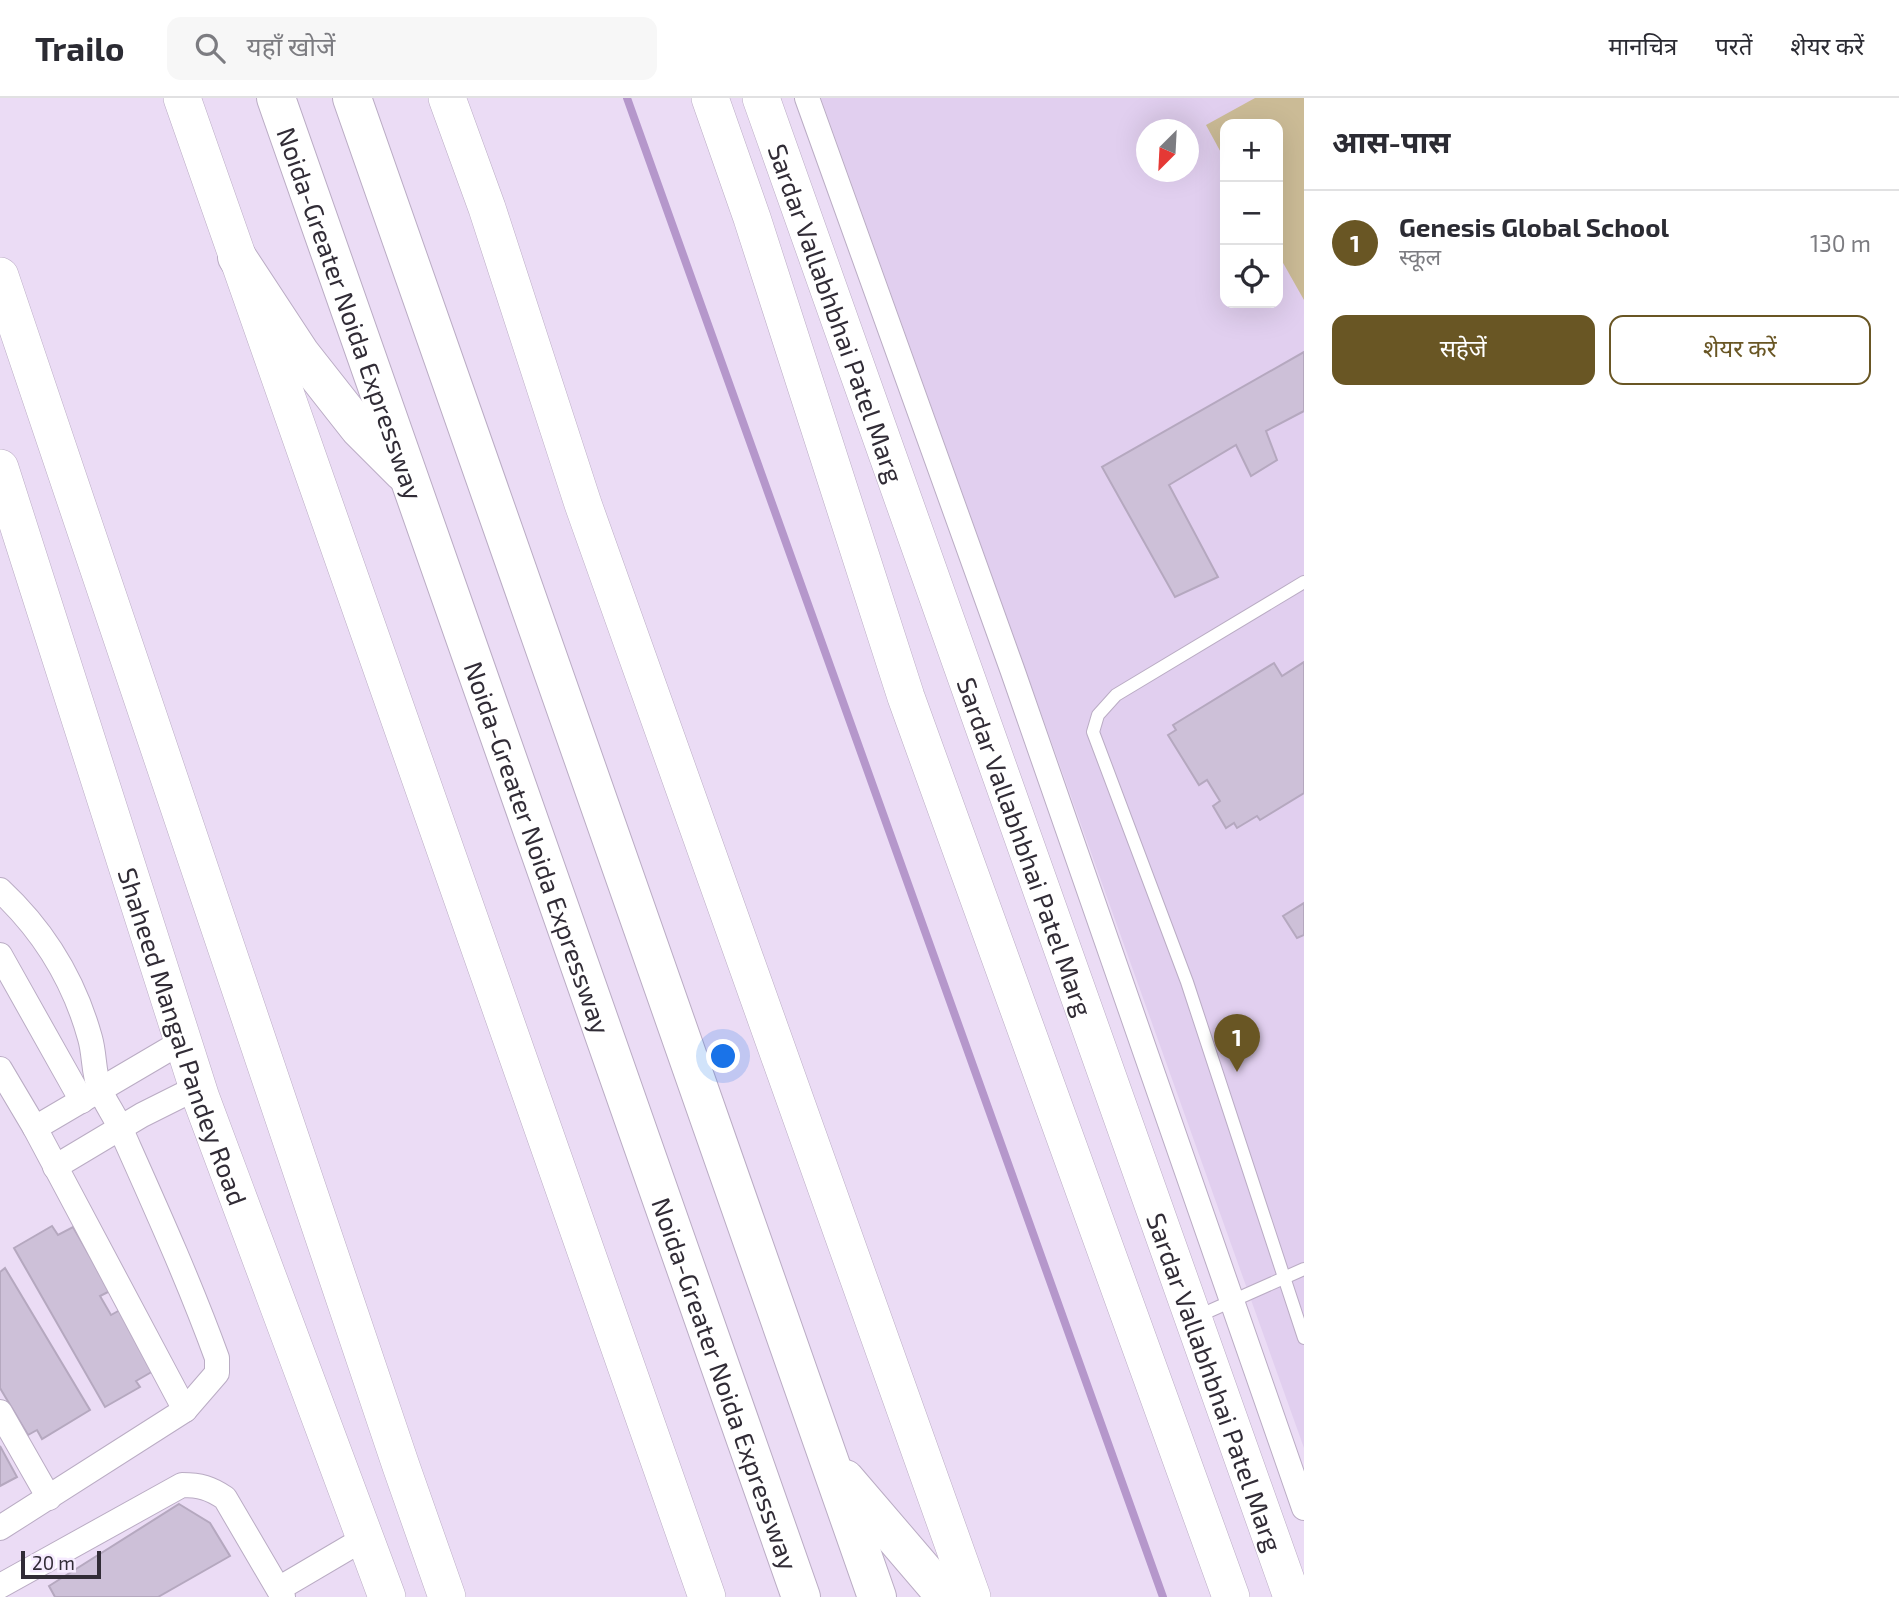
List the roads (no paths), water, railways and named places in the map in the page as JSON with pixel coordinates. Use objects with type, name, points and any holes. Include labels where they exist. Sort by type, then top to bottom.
[{"type":"highway","name":"Noida-Greater Noida Expressway","points":[[276,98],[801,1597]]},
{"type":"highway","points":[[352,98],[877,1597]]},
{"type":"highway","points":[[237,257],[300,353],[359,428],[410,478]]},
{"type":"highway","points":[[830,1461],[946,1597]]},
{"type":"street","points":[[182,98],[707,1597]]},
{"type":"street","points":[[447,98],[487,208],[583,504],[972,1597]]},
{"type":"street","name":"Sardar Vallabhbhai Patel Marg","points":[[710,98],[757,232],[906,697],[1231,1597]]},
{"type":"street","name":"Sardar Vallabhbhai Patel Marg","points":[[761,98],[1292,1597]]},
{"type":"street","points":[[807,98],[1012,669],[1304,1508]]},
{"type":"street","points":[[0,276],[447,1597]]},
{"type":"street","name":"Shaheed Mangal Pandey Road","points":[[0,468],[198,1087],[387,1597]]},
{"type":"street","points":[[0,890],[40,933],[68,977],[91,1041],[94,1073],[91,1096]]},
{"type":"street","points":[[0,955],[91,1096],[120,1128],[217,1358],[217,1373],[185,1410],[0,1528]]},
{"type":"street","points":[[35,1128],[183,1041]]},
{"type":"street","points":[[0,1069],[35,1128],[185,1410]]},
{"type":"street","points":[[55,1167],[120,1128],[198,1087]]},
{"type":"street","points":[[0,1412],[49,1498]]},
{"type":"street","points":[[7,1588],[182,1485],[211,1488],[225,1498],[281,1593],[365,1538]]},
{"type":"lane","points":[[1304,582],[1116,695],[1098,715],[1093,732],[1187,982],[1304,1338]]},
{"type":"lane","points":[[1193,1318],[1285,1280],[1304,1269]]},
{"type":"waterway","points":[[627,98],[1163,1597]]},
{"type":"place","name":"Genesis Global School","points":[[1237,1072]]}]
